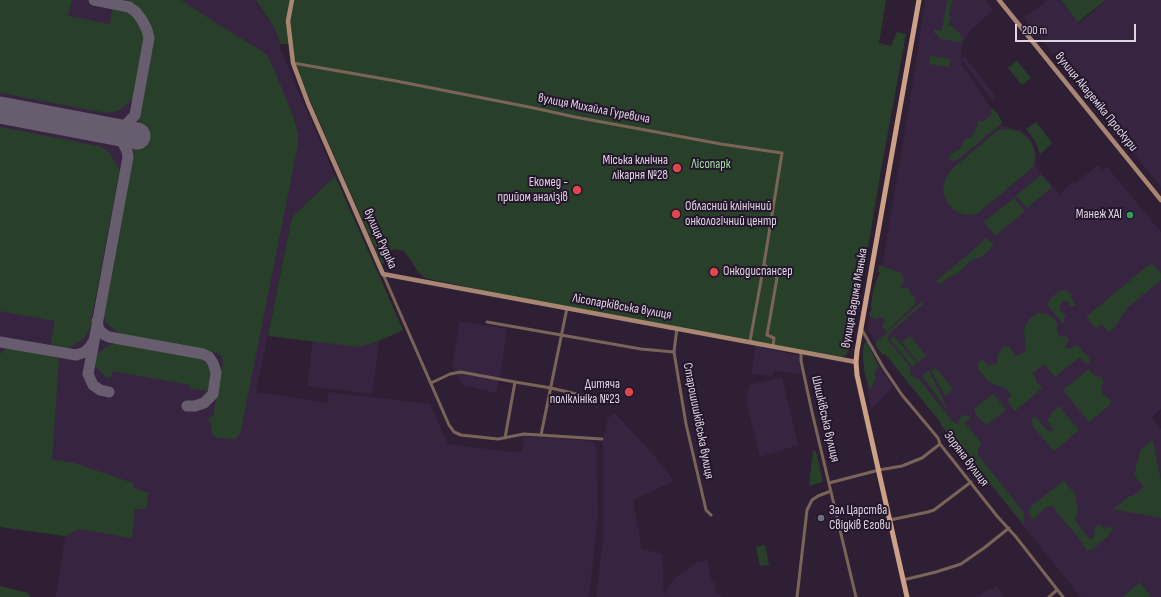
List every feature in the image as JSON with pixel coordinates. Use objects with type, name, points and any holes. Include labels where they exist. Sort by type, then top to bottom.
[{"type":"main road","name":"вулиця Вадима Манька","points":[[907,597],[857,375],[856,362],[920,0]]},
{"type":"street","name":"вулиця Рудика","points":[[292,0],[288,21],[293,63],[308,103],[449,425],[454,432],[461,435],[498,439],[505,438]]},
{"type":"street","name":"вулиця Академіка Проскури","points":[[999,0],[1161,200]]},
{"type":"street","name":"вулиця Михайла Гуревича","points":[[293,63],[403,82],[575,117],[721,144],[782,153],[750,341]]},
{"type":"street","points":[[764,264],[777,278],[767,335],[774,338],[773,346]]},
{"type":"street","name":"Лісопарківська вулиця","points":[[383,274],[750,341],[856,362]]},
{"type":"street","points":[[541,435],[567,308]]},
{"type":"street","points":[[487,322],[641,348],[674,352]]},
{"type":"street","name":"Старошишківська вулиця","points":[[677,328],[674,352],[686,424],[706,510],[711,515]]},
{"type":"street","name":"Зоряна вулиця","points":[[861,328],[883,368],[902,395],[938,438],[940,444],[1063,597]]},
{"type":"street","name":"Шишківська вулиця","points":[[801,352],[803,371],[856,597]]},
{"type":"street","points":[[431,383],[450,374],[461,372],[551,388],[610,402]]},
{"type":"street","points":[[515,382],[505,438],[524,434],[602,439]]},
{"type":"street","points":[[829,483],[879,470],[902,466],[922,458],[940,444]]},
{"type":"street","points":[[890,520],[934,510],[971,482]]},
{"type":"street","points":[[797,597],[807,510],[812,500],[831,491]]},
{"type":"street","points":[[904,580],[961,564],[980,552],[1009,528]]},
{"type":"street","points":[[1049,597],[1057,590]]},
{"type":"shaded area","points":[[0,0],[255,0],[275,29],[281,51],[335,176],[292,217],[256,392],[327,403],[328,392],[430,404],[448,444],[521,453],[524,436],[592,441],[597,448],[598,515],[589,597],[56,597],[65,536],[0,527]]},
{"type":"shaded area","points":[[925,0],[986,0],[993,10],[971,30],[964,40],[961,49],[961,58],[964,56],[996,97],[992,100],[961,59],[961,63],[1002,125],[1020,130],[1031,138],[1037,156],[1036,166],[1059,194],[1073,182],[1076,183],[1098,165],[1103,171],[1107,167],[1161,232],[1161,409],[1152,417],[1161,429],[1161,597],[1152,597],[1140,582],[1122,597],[1081,597],[885,354],[883,355],[876,346],[876,342],[867,329],[884,254],[913,82]]},
{"type":"shaded area","points":[[1048,0],[1060,0],[1079,23],[1107,0],[1161,0],[1161,187],[1024,18]]},
{"type":"shaded area","points":[[460,321],[507,329],[500,378],[496,393],[463,385],[452,366]]},
{"type":"shaded area","points":[[313,341],[359,347],[379,341],[372,394],[307,386]]},
{"type":"shaded area","points":[[756,346],[799,356],[801,374],[775,371],[771,376],[751,374]]},
{"type":"shaded area","points":[[878,364],[893,387],[871,410],[868,391],[873,372]]},
{"type":"shaded area","points":[[782,377],[798,445],[760,457],[746,401],[749,385]]},
{"type":"shaded area","points":[[615,413],[651,452],[674,481],[633,500],[642,549],[662,554],[664,595],[674,579],[697,562],[707,560],[712,582],[714,582],[717,594],[721,594],[722,597],[596,597],[603,541],[603,438],[608,418]]},
{"type":"shaded area","points":[[997,586],[1004,597],[976,597],[987,590]]},
{"type":"green space","points":[[0,0],[72,0],[68,16],[110,24],[112,9],[129,13],[140,24],[143,30],[145,42],[132,99],[121,109],[107,113],[0,93]]},
{"type":"green space","points":[[125,0],[181,0],[267,55],[292,113],[298,134],[298,144],[241,430],[239,436],[235,439],[218,438],[213,435],[211,431],[212,423],[208,421],[209,417],[213,417],[223,361],[218,353],[119,334],[106,322],[103,315],[154,39],[150,24],[144,13],[132,3]]},
{"type":"green space","name":"Лісопарк","points":[[256,0],[886,0],[879,43],[891,46],[897,32],[906,34],[851,347],[846,355],[841,357],[510,296],[425,278],[418,272],[404,251],[394,249],[383,256],[384,263],[382,264],[295,66],[291,44],[280,44],[275,29]]},
{"type":"green space","points":[[947,0],[953,0],[949,14],[951,17],[948,25],[952,26],[960,34],[963,38],[961,42],[939,39],[938,35],[935,34],[934,31],[942,30]]},
{"type":"green space","points":[[1061,0],[1106,0],[1078,22]]},
{"type":"green space","points":[[930,56],[951,59],[949,67],[929,64]]},
{"type":"green space","points":[[1017,61],[1031,78],[1022,85],[1008,68]]},
{"type":"green space","points":[[990,107],[998,114],[1002,123],[960,158],[952,161],[949,159],[950,155],[960,149],[965,139],[971,137],[978,126],[978,121],[984,121],[990,116],[992,113]]},
{"type":"green space","points":[[1036,122],[1052,143],[1040,154],[1035,141],[1026,129]]},
{"type":"green space","points":[[0,127],[99,146],[109,152],[119,169],[90,327],[85,337],[71,347],[58,347],[52,344],[51,341],[55,321],[0,311]]},
{"type":"green space","points":[[1010,129],[1021,132],[1032,144],[1035,156],[1033,167],[978,213],[970,215],[955,211],[946,200],[943,191],[946,177],[951,170],[998,130]]},
{"type":"green space","points":[[1041,175],[1052,187],[1027,208],[1016,196]]},
{"type":"green space","points":[[335,176],[403,330],[379,341],[359,347],[268,336],[292,217]]},
{"type":"green space","points":[[1014,198],[1025,211],[995,236],[984,222]]},
{"type":"green space","points":[[986,238],[994,245],[981,257],[970,261],[957,274],[950,276],[939,285],[936,281]]},
{"type":"green space","points":[[1151,263],[1161,273],[1161,280],[1128,307],[1115,327],[1109,332],[1102,324],[1096,329],[1086,317]]},
{"type":"green space","points":[[879,265],[901,273],[904,277],[904,282],[901,285],[901,288],[908,287],[911,295],[916,298],[915,304],[888,330],[885,330],[882,325],[885,322],[883,318],[880,317],[875,319],[870,316],[869,313],[872,310],[871,306],[873,291],[880,273],[878,271]]},
{"type":"green space","points":[[1061,290],[1064,290],[1072,295],[1071,298],[1075,304],[1074,306],[1071,306],[1067,301],[1064,301],[1060,305],[1060,310],[1066,315],[1063,323],[1047,305],[1051,298]]},
{"type":"green space","points":[[921,302],[923,304],[891,332],[888,337],[889,341],[911,368],[910,375],[916,379],[918,378],[952,421],[958,425],[962,416],[967,415],[971,417],[965,423],[981,443],[978,450],[978,455],[1024,513],[1024,525],[940,424],[941,423],[885,354],[883,355],[876,346],[876,342]]},
{"type":"green space","points":[[1039,313],[1047,314],[1055,320],[1059,336],[1066,336],[1069,339],[1065,347],[1068,349],[1077,346],[1079,347],[1090,361],[1087,364],[1080,357],[1055,377],[1044,364],[1032,374],[1036,377],[1036,382],[1041,385],[1042,388],[1015,411],[1009,404],[1008,400],[1011,395],[1009,392],[1005,388],[987,380],[978,368],[977,364],[983,360],[987,364],[997,364],[997,357],[1003,347],[1009,346],[1016,356],[1024,353],[1026,350],[1024,332],[1025,326],[1030,319]]},
{"type":"green space","points":[[894,336],[917,363],[913,367],[891,341],[891,338]]},
{"type":"green space","points":[[910,336],[926,356],[918,362],[902,342]]},
{"type":"green space","points":[[867,342],[879,367],[874,375],[876,377],[871,388],[869,389],[864,370],[863,352],[864,344]]},
{"type":"green space","points":[[118,343],[202,359],[209,368],[210,373],[208,391],[190,388],[190,385],[113,371],[111,378],[106,377],[94,364],[96,355],[106,347]]},
{"type":"green space","points":[[13,348],[59,359],[52,459],[74,463],[133,483],[134,488],[149,493],[146,509],[135,509],[132,538],[79,529],[65,536],[0,527],[0,354],[6,349]]},
{"type":"green space","points":[[936,368],[953,389],[945,396],[931,370]]},
{"type":"green space","points":[[1089,369],[1092,374],[1102,377],[1104,384],[1102,385],[1101,389],[1103,394],[1111,400],[1111,402],[1110,405],[1089,422],[1063,390]]},
{"type":"green space","points":[[929,370],[949,412],[922,376]]},
{"type":"green space","points":[[993,394],[1006,410],[986,425],[975,413],[974,409]]},
{"type":"green space","points":[[1059,406],[1079,430],[1054,451],[1034,428],[1031,421],[1033,417],[1037,418],[1046,429],[1052,431],[1053,429],[1048,422],[1048,419]]},
{"type":"green space","points":[[1153,440],[1161,482],[1161,518],[1113,509],[1144,487],[1134,475],[1141,449]]},
{"type":"green space","points":[[813,451],[816,451],[823,482],[809,486]]},
{"type":"green space","points":[[1064,481],[1075,494],[1078,513],[1075,520],[1087,537],[1091,539],[1094,537],[1095,528],[1097,525],[1100,525],[1106,529],[1109,526],[1113,529],[1107,537],[1093,549],[1087,551],[1079,538],[1051,506],[1045,508],[1035,518],[1032,519],[1029,514],[1029,508]]},
{"type":"green space","points":[[765,545],[769,565],[760,566],[756,547]]},
{"type":"green space","points":[[1140,582],[1152,597],[1122,597]]},
{"type":"green space","points":[[0,586],[28,593],[30,597],[0,597]]},
{"type":"taxiway","points":[[94,0],[129,7],[136,12],[142,20],[149,38],[135,115],[124,127],[109,131]]},
{"type":"taxiway","points":[[109,131],[122,141],[128,157],[88,374],[93,385],[100,390],[109,392]]},
{"type":"taxiway","points":[[97,321],[99,330],[109,337],[203,354],[209,357],[216,372],[213,394],[204,403],[195,406],[187,406]]},
{"type":"taxiway","points":[[0,342],[76,355],[85,352],[93,342]]},
{"type":"runway","points":[[0,110],[137,136]]},
{"type":"place","name":"Міська клнічна лікарня №28","points":[[677,168]]},
{"type":"place","name":"Екомед - прийом аналізів","points":[[577,190]]},
{"type":"place","name":"Обласний клінічний онкологічний центр","points":[[676,214]]},
{"type":"place","name":"Манеж ХАІ","points":[[1130,215]]},
{"type":"place","name":"Онкодиспансер","points":[[714,272]]},
{"type":"place","name":"Дитяча поліклініка №23","points":[[629,392]]},
{"type":"place","name":"Зал Царства Свідків Єгови","points":[[821,518]]}]
